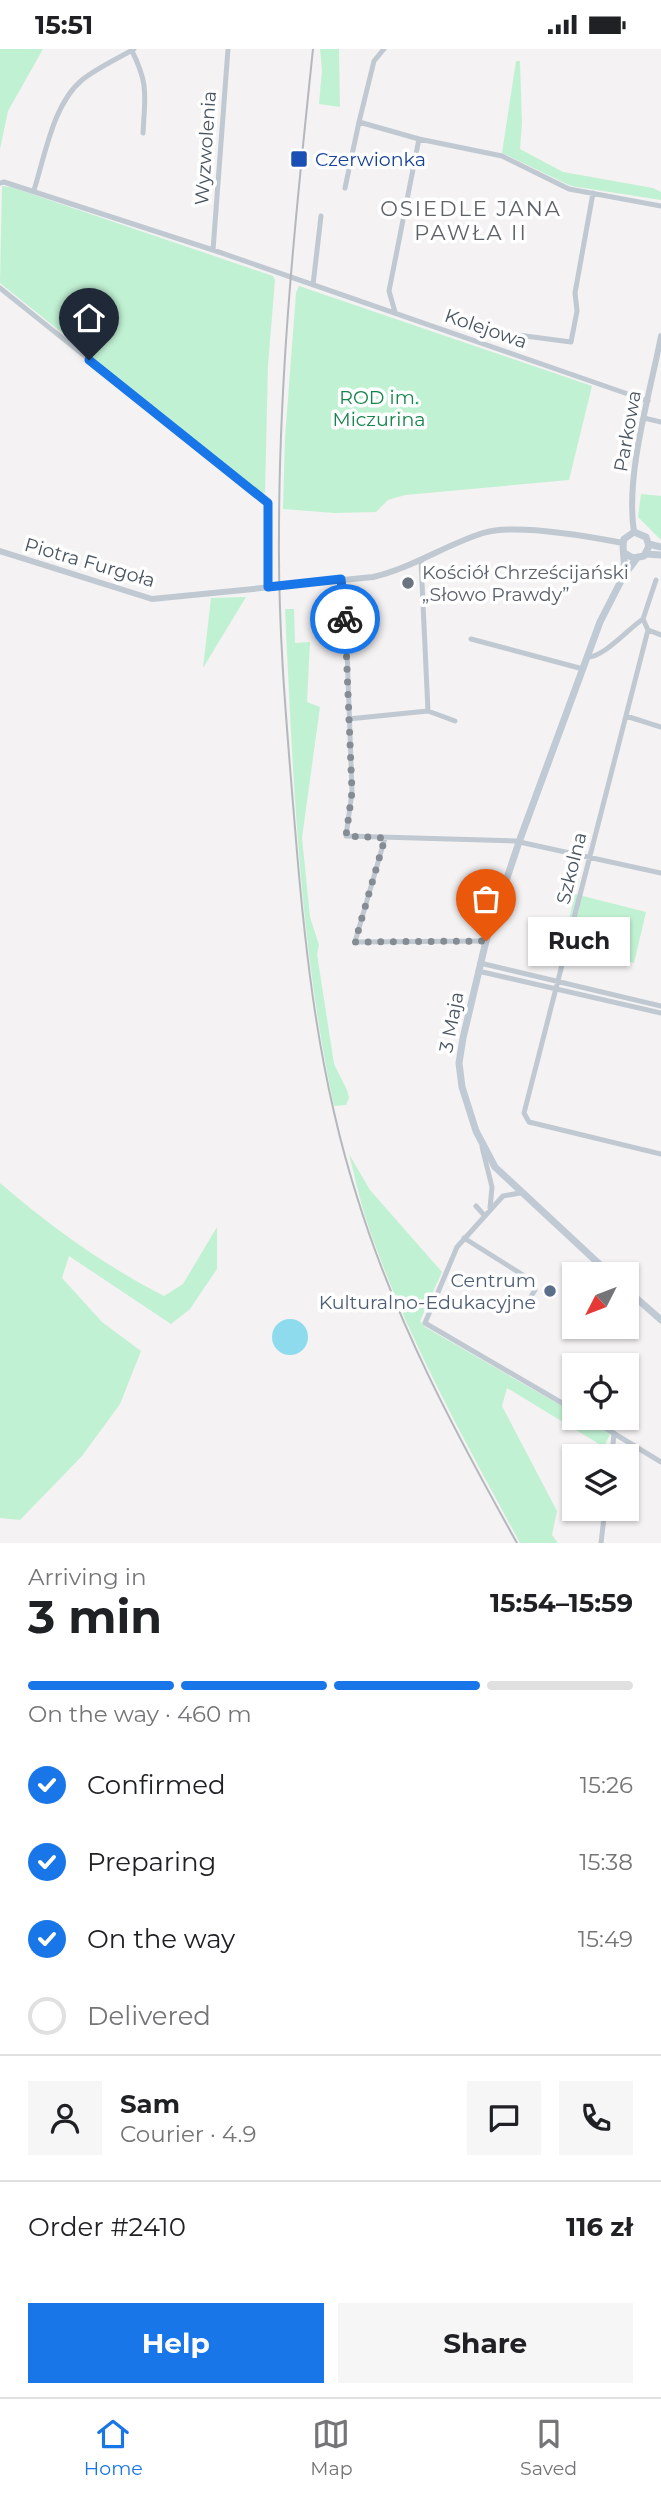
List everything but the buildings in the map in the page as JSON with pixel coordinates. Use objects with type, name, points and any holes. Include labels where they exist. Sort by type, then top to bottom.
[{"type":"main road","points":[[661,547],[649,544],[644,535],[634,532],[626,536],[623,543],[626,554],[637,558],[645,554],[661,555]]},
{"type":"main road","points":[[645,554],[649,544]]},
{"type":"main road","name":"3 Maja","points":[[623,577],[626,554]]},
{"type":"main road","name":"3 Maja","points":[[597,1262],[495,1167],[481,1143],[462,1087],[459,1063],[486,941],[519,842],[600,622],[623,577],[637,558]]},
{"type":"main road","points":[[639,1301],[661,1320]]},
{"type":"street","points":[[34,190],[60,109],[69,93],[83,79],[132,49],[144,76],[143,132]]},
{"type":"street","name":"Wyzwolenia","points":[[213,250],[228,49]]},
{"type":"street","points":[[345,188],[374,61],[384,49]]},
{"type":"street","points":[[359,122],[502,156],[569,189],[661,206]]},
{"type":"street","points":[[396,313],[388,291],[419,138]]},
{"type":"street","name":"Kolejowa","points":[[0,183],[34,190],[213,250],[648,401]]},
{"type":"street","points":[[510,334],[571,342],[578,311],[575,293],[593,193]]},
{"type":"street","points":[[313,285],[321,216]]},
{"type":"street","points":[[0,288],[268,503],[268,587]]},
{"type":"street","name":"Parkowa","points":[[634,532],[632,519],[635,464],[661,336]]},
{"type":"street","points":[[644,418],[661,422]]},
{"type":"street","name":"Piotra Furgoła","points":[[0,551],[152,599],[391,573],[461,541],[485,532],[506,529],[623,543]]},
{"type":"street","points":[[421,561],[428,712]]},
{"type":"street","points":[[341,579],[347,649],[352,792],[346,836],[519,842],[661,873]]},
{"type":"street","points":[[587,657],[600,655],[643,619],[656,580]]},
{"type":"street","points":[[643,619],[648,630],[661,635]]},
{"type":"street","name":"Szkolna","points":[[648,630],[524,1113],[529,1122],[661,1154]]},
{"type":"street","points":[[471,639],[583,670]]},
{"type":"street","points":[[348,719],[428,712],[455,721]]},
{"type":"street","points":[[626,716],[661,727]]},
{"type":"street","points":[[385,838],[355,942],[486,941]]},
{"type":"street","points":[[479,967],[661,1006]]},
{"type":"street","points":[[479,967],[557,989],[661,1013]]},
{"type":"street","points":[[481,1143],[492,1187],[491,1208]]},
{"type":"street","points":[[520,1193],[504,1195],[457,1247],[425,1323],[562,1403]]},
{"type":"street","points":[[476,1206],[484,1215]]},
{"type":"street","points":[[464,1238],[534,1282],[535,1290],[526,1306]]},
{"type":"street","points":[[609,1430],[661,1462]]},
{"type":"street","points":[[613,1444],[614,1433]]},
{"type":"street","points":[[601,1543],[604,1521]]},
{"type":"green space","points":[[0,49],[43,49],[8,111],[0,149]]},
{"type":"green space","points":[[320,49],[339,49],[340,107],[319,104],[322,70]]},
{"type":"green space","points":[[516,61],[520,61],[520,149],[563,172],[653,188],[661,192],[661,200],[571,186],[502,153]]},
{"type":"green space","points":[[2,186],[273,276],[275,280],[268,365],[265,493],[0,283]]},
{"type":"green space","name":"ROD im. Miczurina","points":[[299,286],[592,386],[569,480],[405,495],[388,500],[376,512],[335,513],[283,509],[285,438],[296,293]]},
{"type":"green space","points":[[641,494],[661,496],[661,540],[638,517]]},
{"type":"green space","points":[[246,597],[203,668],[211,598]]},
{"type":"green space","points":[[285,609],[294,609],[295,643],[310,642],[307,702],[320,707],[302,838],[310,917],[319,945],[317,954],[334,1064],[347,1090],[349,1098],[346,1105],[334,1106],[322,1045],[305,921]]},
{"type":"green space","points":[[575,894],[646,912],[634,963],[621,959],[605,960],[563,945]]},
{"type":"green space","points":[[349,1154],[370,1190],[442,1272],[420,1321],[425,1327],[562,1406],[562,1421],[507,1388],[502,1406],[557,1511],[552,1535],[558,1543],[520,1543],[435,1383],[397,1301],[365,1216]]},
{"type":"green space","points":[[0,1183],[38,1215],[79,1244],[164,1296],[183,1284],[217,1227],[217,1269],[190,1309],[171,1324],[69,1256],[62,1278],[102,1322],[141,1351],[120,1404],[82,1456],[20,1520],[0,1518]]},
{"type":"green space","points":[[576,1430],[603,1430],[610,1434],[605,1444],[599,1444]]},
{"type":"water","points":[[290,1319],[303,1324],[308,1337],[303,1350],[290,1355],[277,1350],[272,1337],[277,1324]]},
{"type":"railway","points":[[313,49],[285,352],[279,535],[284,682],[309,969],[333,1109],[373,1245],[429,1376],[517,1543]]},
{"type":"way so far","points":[[345,619],[352,792],[346,836],[385,838],[355,942],[486,941]]},
{"type":"place","name":"Czerwionka","points":[[299,159]]},
{"type":"place","name":"Kościół Chrześcijański „Słowo Prawdy”","points":[[408,583]]},
{"type":"place","name":"Ruch","points":[[486,941]]},
{"type":"place","name":"Centrum Kulturalno-Edukacyjne","points":[[550,1291]]},
{"type":"district","name":"OSIEDLE JANA PAWŁA II","points":[[471,221]]},
{"type":"route","points":[[89,360],[268,503],[268,587],[341,579],[345,619]]}]
